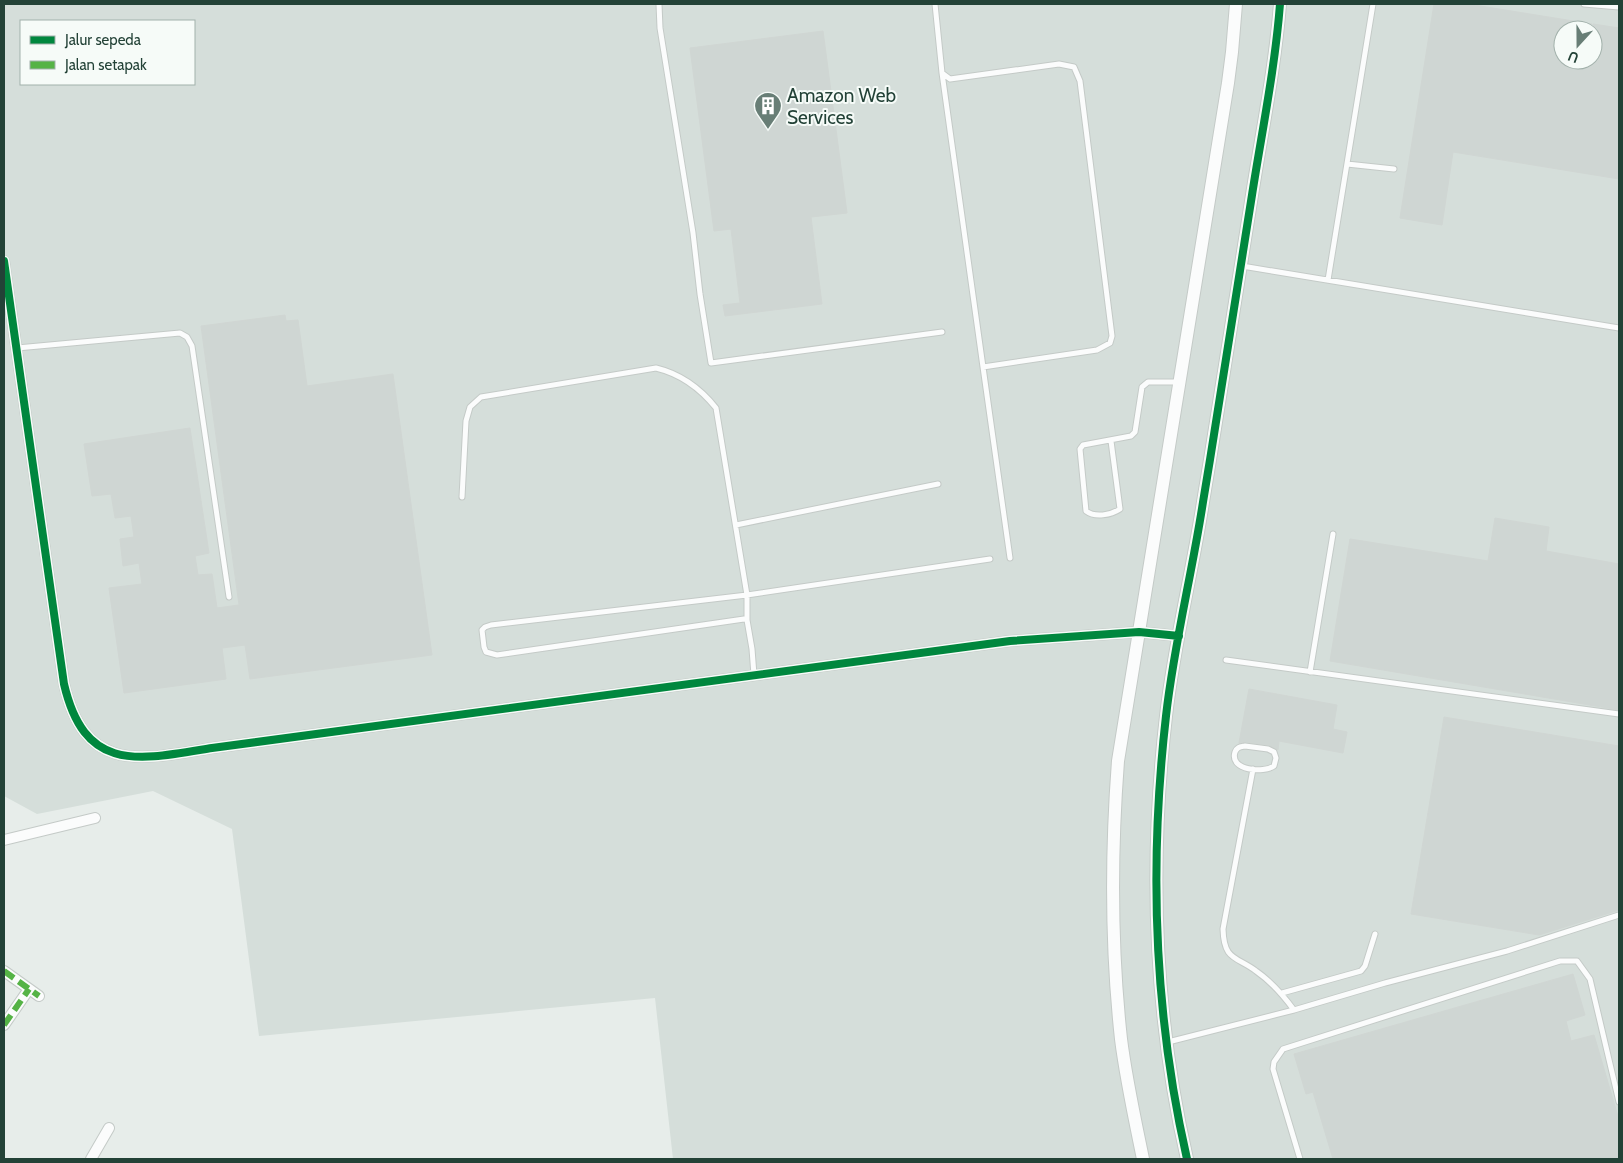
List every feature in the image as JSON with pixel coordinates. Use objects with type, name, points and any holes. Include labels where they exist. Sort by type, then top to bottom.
[{"type":"street","points":[[1143,1159],[1121,1040],[1116,975],[1113,905],[1118,761],[1228,83],[1236,4]]},
{"type":"street","points":[[1187,1159],[1174,1102],[1165,1043],[1157,946],[1157,857],[1166,716],[1203,504],[1270,94],[1280,4]]},
{"type":"street","points":[[4,261],[65,691],[69,705],[80,728],[94,742],[126,757],[166,756],[212,748],[1010,641],[1139,632],[1179,636]]},
{"type":"street","points":[[4,840],[95,818]]},
{"type":"street","points":[[4,971],[39,996]]},
{"type":"street","points":[[4,1025],[29,989]]},
{"type":"street","points":[[91,1159],[109,1128]]},
{"type":"lane","points":[[659,4],[660,28],[712,363],[942,332]]},
{"type":"lane","points":[[935,4],[942,73],[1010,558]]},
{"type":"lane","points":[[1328,280],[1373,4]]},
{"type":"lane","points":[[1584,4],[1619,7]]},
{"type":"lane","points":[[942,73],[950,78],[957,78],[1059,64],[1074,67],[1080,81],[1112,336],[1110,343],[1097,350],[983,367]]},
{"type":"lane","points":[[1347,164],[1394,169]]},
{"type":"lane","points":[[1241,266],[1619,328]]},
{"type":"lane","points":[[16,348],[180,333],[187,337],[192,346],[229,597]]},
{"type":"lane","points":[[462,497],[466,421],[470,407],[481,397],[656,368],[669,371],[682,378],[704,393],[716,408],[747,595],[747,620],[754,675]]},
{"type":"lane","points":[[1111,441],[1120,509],[1116,512],[1095,516],[1086,511],[1080,449],[1083,445],[1111,441],[1126,439],[1131,436],[1135,432],[1142,387],[1148,382],[1179,382]]},
{"type":"lane","points":[[736,525],[938,484]]},
{"type":"lane","points":[[1310,672],[1333,534]]},
{"type":"lane","points":[[747,620],[497,655],[486,652],[482,630],[491,625],[747,595],[990,558]]},
{"type":"lane","points":[[1226,660],[1619,714]]},
{"type":"lane","points":[[1239,747],[1268,749],[1276,755],[1276,762],[1271,768],[1254,769],[1240,766],[1236,762],[1234,757],[1239,747]]},
{"type":"lane","points":[[1254,769],[1226,910],[1223,942],[1235,960],[1255,970],[1282,993],[1294,1010]]},
{"type":"lane","points":[[1165,1043],[1294,1010],[1385,983],[1508,951],[1619,915]]},
{"type":"lane","points":[[1282,993],[1361,971],[1365,966],[1375,934]]},
{"type":"lane","points":[[1300,1159],[1272,1069],[1274,1062],[1283,1049],[1560,961],[1577,961],[1590,979],[1619,1102]]},
{"type":"shaded area","points":[[4,4],[1619,4],[1619,1159],[673,1159],[655,998],[259,1036],[232,829],[153,791],[37,814],[4,796]]},
{"type":"building","points":[[1434,4],[1468,4],[1567,20],[1553,20],[1553,70],[1603,70],[1603,26],[1619,28],[1619,179],[1453,152],[1442,225],[1400,218]]},
{"type":"building","name":"Amazon Web Services","points":[[823,31],[847,213],[811,217],[822,304],[725,316],[723,305],[740,303],[731,229],[714,231],[690,48]]},
{"type":"building","points":[[285,315],[286,321],[298,320],[307,386],[393,374],[432,655],[250,679],[245,645],[222,648],[226,679],[124,693],[109,588],[142,584],[139,563],[123,566],[120,539],[134,537],[131,516],[115,518],[111,494],[92,496],[84,444],[190,428],[209,553],[195,556],[198,575],[212,574],[217,608],[239,605],[201,326]]},
{"type":"building","points":[[1495,518],[1549,527],[1546,551],[1619,564],[1619,710],[1330,661],[1350,539],[1488,561]]},
{"type":"building","points":[[1249,689],[1337,705],[1333,729],[1347,732],[1343,753],[1279,741],[1278,750],[1269,745],[1239,743]]},
{"type":"building","points":[[1444,717],[1619,746],[1619,910],[1539,935],[1411,914]]},
{"type":"building","points":[[1573,974],[1585,1015],[1566,1021],[1571,1041],[1594,1035],[1619,1120],[1619,1159],[1333,1159],[1313,1092],[1306,1094],[1294,1054]]},
{"type":"marked path","points":[[4,971],[39,996]]},
{"type":"marked path","points":[[4,1025],[29,989]]},
{"type":"cycle path","points":[[1187,1159],[1167,1049],[1161,994],[1156,883],[1157,827],[1161,772],[1169,689],[1216,425],[1272,76],[1280,4]]},
{"type":"cycle path","points":[[4,261],[64,684],[73,713],[86,734],[101,747],[118,754],[139,757],[161,756],[1010,641],[1139,632],[1179,636]]},
{"type":"place","name":"Amazon Web Services","points":[[768,130]]}]
